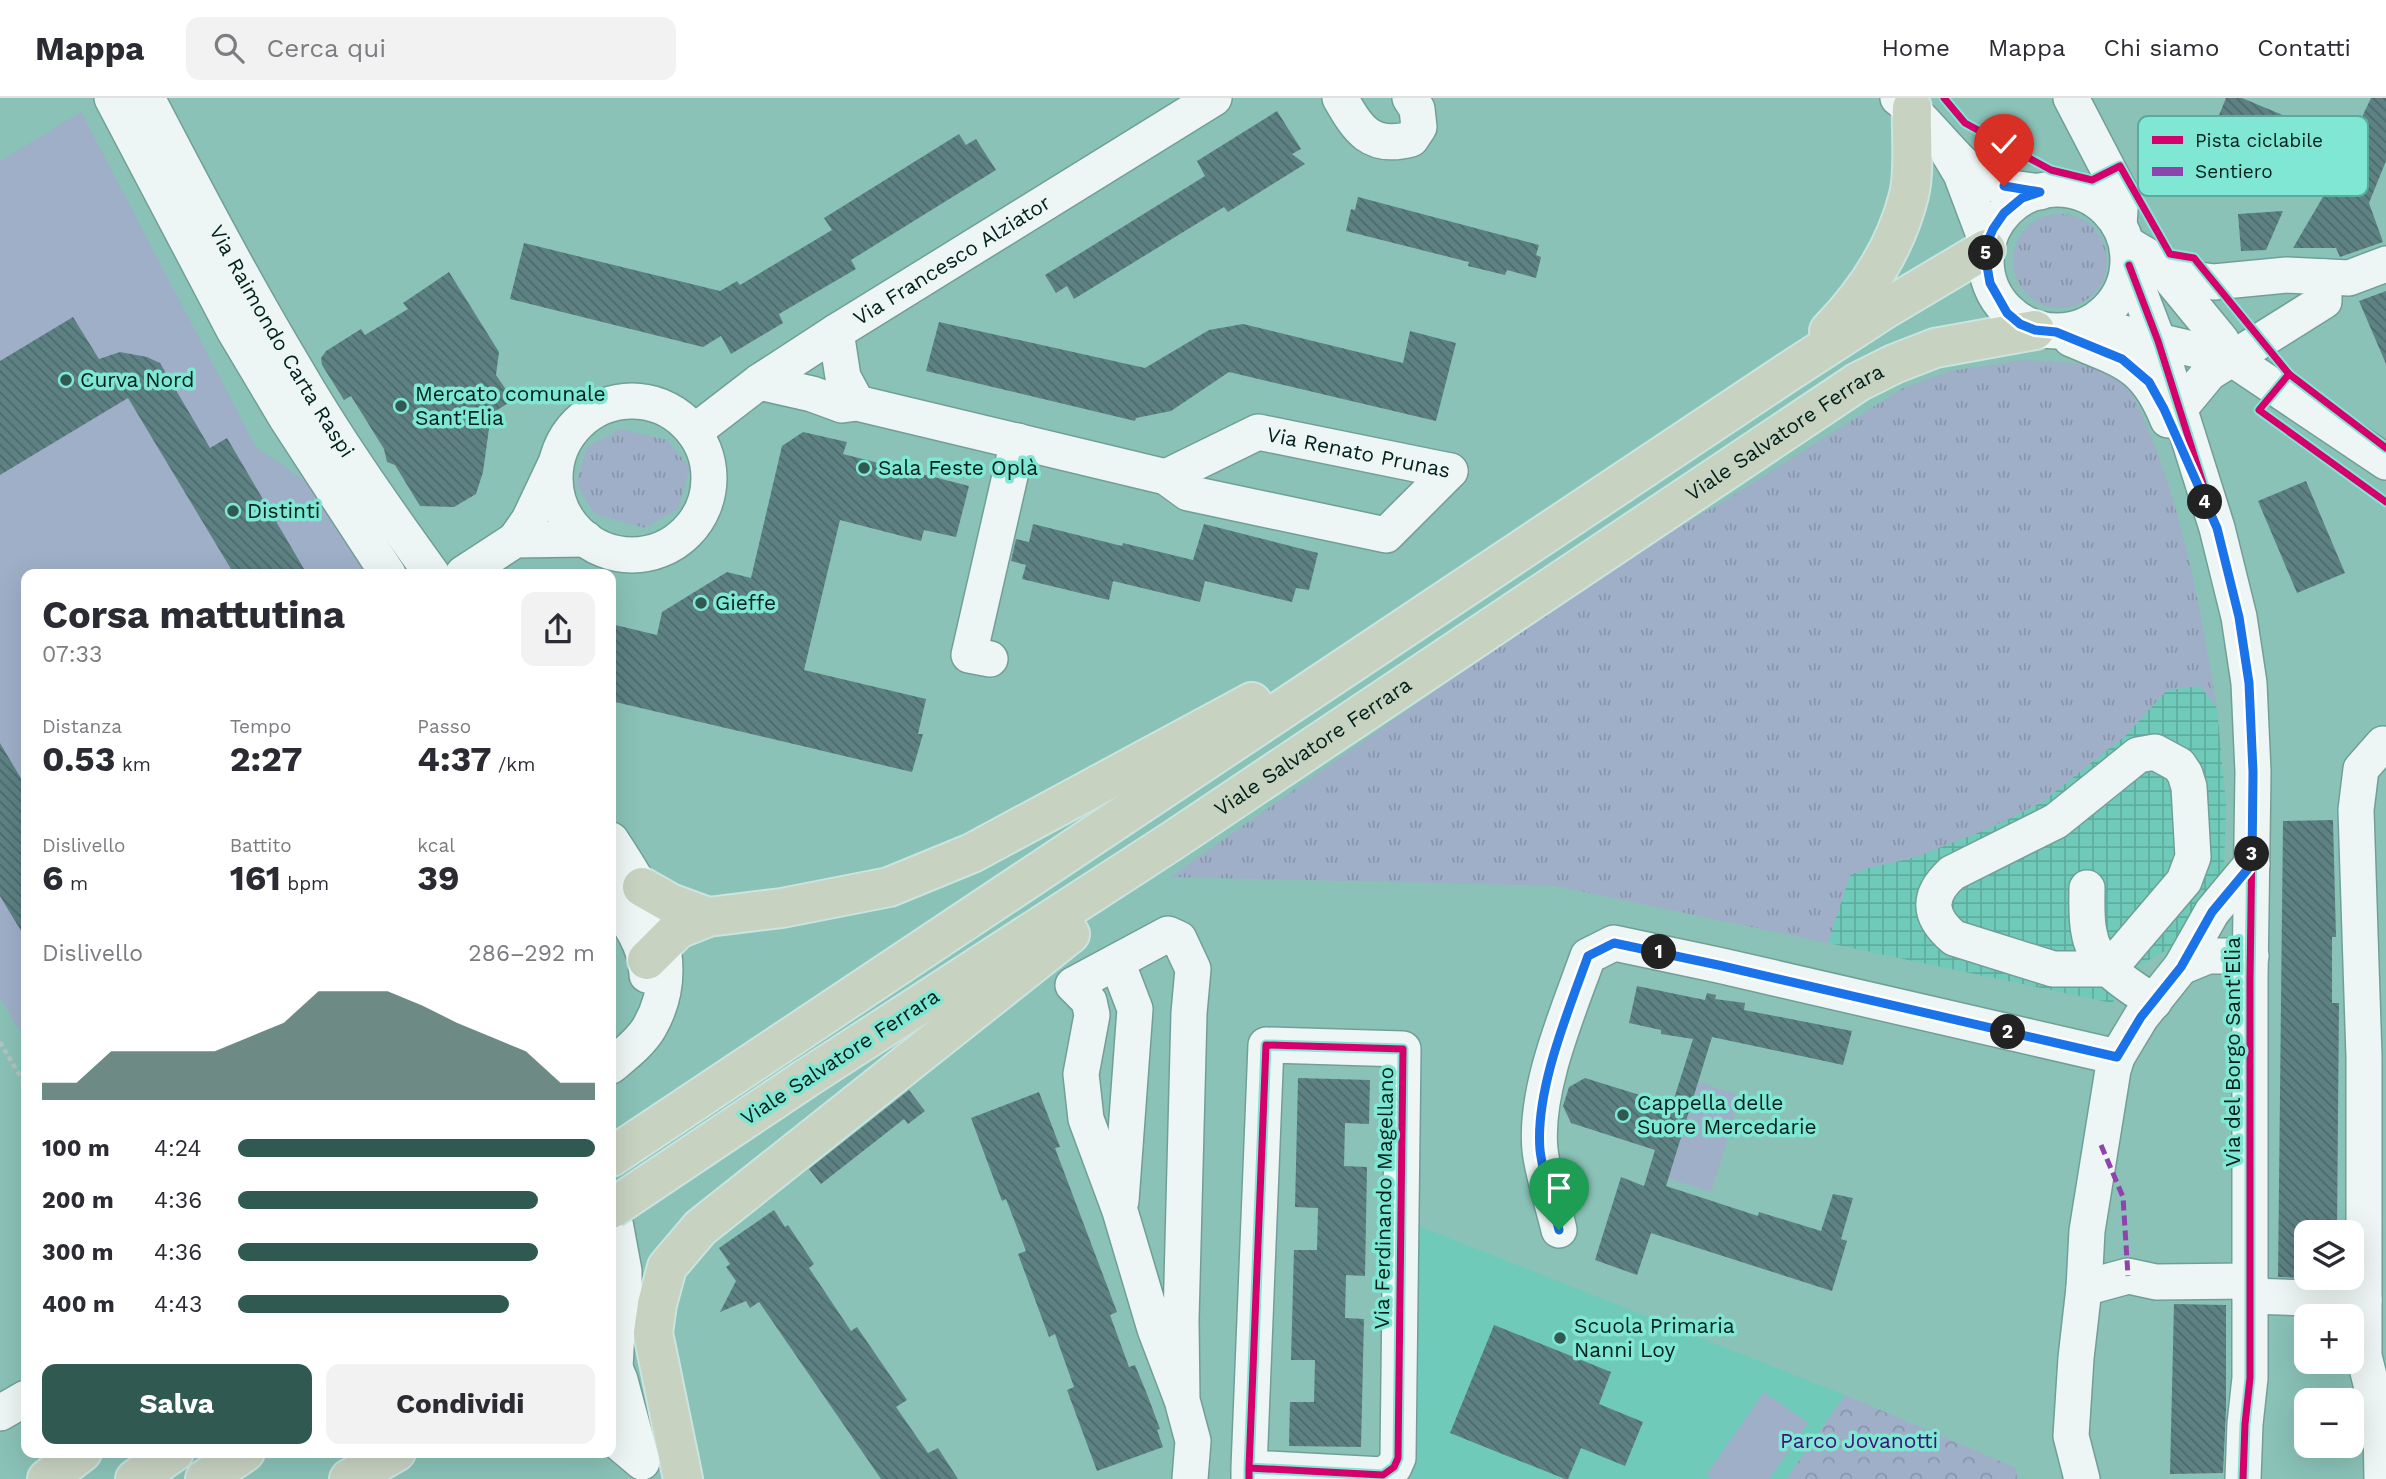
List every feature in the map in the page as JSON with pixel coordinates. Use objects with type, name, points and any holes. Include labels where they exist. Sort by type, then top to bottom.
[{"type":"highway","points":[[1788,372],[1843,316],[1881,265],[1909,194],[1907,101]]},
{"type":"highway","name":"Viale Salvatore Ferrara","points":[[616,1154],[1788,372],[1987,246]]},
{"type":"highway","name":"Viale Salvatore Ferrara","points":[[616,1206],[805,1079],[1172,841],[1858,382],[1935,348],[2060,329]]},
{"type":"highway","points":[[655,953],[678,929],[708,917],[782,908],[889,887],[927,873],[972,853],[1265,695],[1301,696]]},
{"type":"highway","points":[[683,1479],[653,1333],[656,1304],[667,1267],[700,1228],[1157,864],[1172,841]]},
{"type":"highway","points":[[626,892],[670,903],[708,917]]},
{"type":"highway","points":[[47,1479],[74,1458]]},
{"type":"highway","points":[[135,1479],[165,1458]]},
{"type":"highway","points":[[205,1479],[236,1458]]},
{"type":"highway","points":[[349,1479],[386,1458]]},
{"type":"street","name":"Via Raimondo Carta Raspi","points":[[112,98],[234,330],[286,419],[385,569]]},
{"type":"street","name":"Via Raimondo Carta Raspi","points":[[147,98],[232,259],[293,366],[366,483],[428,569]]},
{"type":"street","name":"Via Francesco Alziator","points":[[694,432],[759,382],[836,332],[1214,98]]},
{"type":"street","points":[[1340,98],[1359,129],[1369,136],[1395,143],[1410,139],[1419,127],[1417,109],[1410,98]]},
{"type":"street","points":[[2060,329],[2107,310],[2127,281],[2131,246],[2122,194],[2071,98]]},
{"type":"street","points":[[1907,101],[1974,173],[1988,182],[2040,192]]},
{"type":"street","points":[[1940,139],[1961,174],[1987,246]]},
{"type":"street","points":[[2231,358],[2221,340],[2131,246],[2104,205],[2089,194],[2068,189],[2040,192],[2022,198],[2004,213],[1993,229],[1987,246],[1986,260],[1990,283],[2007,313],[2020,324],[2158,341],[2231,358],[2386,462]]},
{"type":"street","points":[[2131,246],[2185,278],[2214,282],[2287,275],[2349,278],[2386,264]]},
{"type":"street","name":"Via del Borgo Sant'Elia","points":[[2131,246],[2217,528],[2239,617],[2249,683],[2253,772],[2250,1378],[2243,1479]]},
{"type":"street","points":[[2180,408],[2209,373],[2323,302],[2324,277]]},
{"type":"street","name":"Via del Borgo Sant'Elia","points":[[2060,329],[2122,359],[2149,382],[2164,409],[2217,528]]},
{"type":"street","points":[[836,332],[843,377],[857,403]]},
{"type":"street","name":"Via Renato Prunas","points":[[759,382],[812,394],[842,405],[857,403],[1166,477],[1188,493],[1387,535],[1450,471],[1258,432],[1166,477]]},
{"type":"street","points":[[471,569],[515,540],[529,520],[563,444],[574,427],[589,414],[607,405],[625,401],[645,402],[664,407],[681,418],[704,448],[709,467],[709,486],[700,513],[683,536],[650,553],[631,555],[612,552],[586,539],[567,519],[555,482],[557,462]]},
{"type":"street","points":[[990,659],[969,655],[1018,440]]},
{"type":"street","points":[[515,540],[586,539]]},
{"type":"street","points":[[2382,1479],[2381,1424],[2375,1357],[2364,1300],[2364,1071],[2373,948],[2356,810],[2361,769],[2383,744],[2386,745]]},
{"type":"street","points":[[2155,752],[2179,765],[2185,774],[2191,814],[2193,857],[2184,881],[2109,969],[2053,969],[1954,938],[1941,927],[1933,898],[1939,885],[1952,873],[2056,821],[2138,755],[2155,752]]},
{"type":"street","points":[[616,857],[626,892],[662,937],[655,953],[643,1002],[633,1021],[616,1039]]},
{"type":"street","name":"Via del Borgo Sant'Elia","points":[[2082,1479],[2071,1437],[2076,1358],[2087,1231],[2117,1057],[2141,1017],[2181,967],[2212,912],[2252,864]]},
{"type":"street","points":[[2087,888],[2089,934],[2102,962],[2154,1002]]},
{"type":"street","points":[[1182,1400],[1181,1320],[1189,1013],[1193,969],[1180,939],[1168,934],[1073,985],[1089,1002],[1092,1015],[1081,1074],[1086,1119],[1121,1212],[1155,1329],[1182,1400],[1193,1441],[1190,1479]]},
{"type":"street","points":[[1559,1230],[1540,1150],[1542,1099],[1588,956],[1614,943],[2117,1057]]},
{"type":"street","points":[[616,1062],[648,1030],[657,1010],[665,975],[655,953]]},
{"type":"street","name":"Via del Borgo Sant'Elia","points":[[2181,967],[2208,956],[2250,956]]},
{"type":"street","points":[[1117,962],[1135,1009],[1121,1212]]},
{"type":"street","name":"Via Ferdinando Magellano","points":[[1266,1045],[1403,1049],[1398,1458],[1394,1467],[1383,1475],[1249,1474],[1266,1045]]},
{"type":"street","points":[[616,1228],[624,1271],[624,1303],[616,1347]]},
{"type":"street","points":[[2084,1288],[2128,1276],[2156,1282],[2364,1300]]},
{"type":"street","name":"Via del Borgo Sant'Elia","points":[[2250,1378],[2259,1423],[2258,1479]]},
{"type":"street","points":[[616,1385],[646,1471]]},
{"type":"street","points":[[0,1413],[21,1401]]},
{"type":"street","points":[[616,1441],[646,1471]]},
{"type":"path","points":[[0,1042],[21,1078]]},
{"type":"shaded area","points":[[2200,686],[2217,708],[2226,805],[2224,869],[2203,909],[2172,947],[2140,965],[2112,1003],[1828,943],[1849,875],[1916,857],[1992,827],[2042,802],[2126,735],[2167,690]]},
{"type":"shaded area","name":"Scuola Primaria Nanni Loy","points":[[1419,1226],[1845,1395],[1786,1479],[1412,1479]]},
{"type":"green space","points":[[81,112],[256,447],[315,488],[364,569],[21,569],[21,1033],[0,998],[0,161]]},
{"type":"green space","points":[[2060,214],[2078,218],[2093,228],[2103,243],[2107,261],[2103,279],[2093,294],[2078,304],[2060,308],[2042,304],[2027,294],[2017,279],[2013,261],[2017,243],[2027,228],[2042,218]]},
{"type":"green space","points":[[2024,360],[2085,364],[2122,374],[2158,454],[2172,495],[2193,579],[2217,708],[2200,686],[2167,690],[2126,735],[2042,802],[1992,827],[1916,857],[1850,875],[1828,943],[1556,886],[1170,877],[1661,532],[1684,524],[1724,501],[1903,388],[1950,371]]},
{"type":"green space","points":[[620,429],[667,440],[690,468],[678,509],[645,528],[595,514],[576,484],[587,447]]},
{"type":"green space","points":[[1699,1082],[1741,1096],[1711,1192],[1668,1178]]},
{"type":"green space","points":[[1764,1392],[1808,1423],[1769,1479],[1712,1479],[1706,1475]]},
{"type":"green space","name":"Parco Jovanotti","points":[[1845,1395],[2016,1468],[2017,1479],[1786,1479]]},
{"type":"building","points":[[2226,98],[2242,98],[2285,116],[2219,116]]},
{"type":"building","points":[[2371,98],[2386,98],[2386,161],[2369,203],[2383,242],[2340,257],[2336,248],[2293,248],[2323,196],[2368,196],[2368,116],[2362,116]]},
{"type":"building","points":[[1277,111],[1301,149],[1292,154],[1305,164],[1228,212],[1224,207],[1074,299],[1067,286],[1056,293],[1045,275],[1205,176],[1197,161]]},
{"type":"building","points":[[959,134],[966,145],[976,139],[996,170],[851,260],[856,269],[779,314],[783,323],[731,354],[721,336],[703,347],[510,299],[524,243],[720,291],[737,281],[740,285],[832,230],[824,218]]},
{"type":"building","points":[[1358,197],[1539,245],[1536,255],[1541,257],[1536,278],[1507,270],[1505,275],[1468,266],[1469,262],[1346,231],[1351,209],[1355,210]]},
{"type":"building","points":[[2283,211],[2266,250],[2241,251],[2238,214]]},
{"type":"building","points":[[449,272],[499,352],[496,375],[513,400],[491,414],[483,472],[476,494],[454,507],[420,506],[395,465],[387,462],[384,449],[351,396],[344,400],[322,365],[321,358],[326,351],[361,329],[365,335],[408,309],[403,303]]},
{"type":"building","points":[[2386,291],[2386,364],[2359,301]]},
{"type":"building","points":[[73,317],[99,359],[120,352],[147,357],[160,363],[210,448],[227,438],[304,569],[231,569],[128,398],[0,475],[0,361]]},
{"type":"building","points":[[939,322],[1145,368],[1209,330],[1243,324],[1403,363],[1410,331],[1456,343],[1436,421],[1229,372],[1171,411],[1136,418],[1135,421],[926,371]]},
{"type":"building","points":[[803,432],[847,442],[843,454],[969,486],[956,537],[924,530],[921,541],[840,520],[804,670],[926,699],[918,734],[923,734],[912,772],[616,702],[616,625],[657,635],[662,612],[727,572],[751,578],[782,446]]},
{"type":"building","points":[[2306,481],[2345,573],[2297,593],[2258,501]]},
{"type":"building","points":[[1033,524],[1193,560],[1204,524],[1318,553],[1309,590],[1296,588],[1292,602],[1205,581],[1200,602],[1113,581],[1109,600],[1022,579],[1026,565],[1011,561],[1016,539],[1029,542]]},
{"type":"building","points":[[0,743],[21,779],[21,931],[0,896]]},
{"type":"building","points":[[2333,820],[2336,937],[2332,937],[2332,1003],[2339,1003],[2337,1220],[2294,1220],[2294,1278],[2278,1277],[2283,821]]},
{"type":"building","points":[[1637,986],[1705,1000],[1707,993],[1716,995],[1715,999],[1745,1003],[1744,1010],[1852,1031],[1843,1065],[1712,1037],[1666,1186],[1758,1216],[1759,1212],[1821,1231],[1833,1194],[1853,1198],[1841,1239],[1847,1241],[1832,1291],[1651,1233],[1637,1275],[1595,1260],[1621,1177],[1644,1186],[1655,1150],[1571,1123],[1563,1106],[1569,1087],[1585,1078],[1672,1105],[1693,1039],[1661,1034],[1661,1030],[1629,1023]]},
{"type":"building","points":[[1298,1078],[1370,1080],[1369,1124],[1345,1123],[1344,1166],[1367,1167],[1365,1276],[1346,1275],[1345,1318],[1364,1319],[1361,1447],[1289,1446],[1290,1402],[1314,1402],[1315,1360],[1291,1360],[1294,1250],[1317,1250],[1318,1208],[1295,1207]]},
{"type":"building","points":[[909,1090],[925,1111],[908,1124],[904,1119],[821,1184],[809,1169]]},
{"type":"building","points":[[1039,1092],[1060,1147],[1055,1148],[1117,1312],[1110,1315],[1129,1367],[1135,1365],[1147,1394],[1160,1429],[1157,1430],[1163,1447],[1097,1471],[1067,1390],[1074,1387],[1055,1334],[1049,1337],[1018,1254],[1026,1251],[1006,1199],[1002,1201],[971,1118]]},
{"type":"building","points":[[774,1210],[785,1227],[788,1225],[814,1264],[809,1268],[851,1331],[857,1327],[907,1400],[896,1407],[928,1453],[938,1448],[958,1479],[881,1479],[759,1302],[750,1308],[746,1301],[720,1312],[736,1281],[726,1267],[730,1264],[719,1248]]},
{"type":"building","points":[[2174,1304],[2226,1305],[2223,1473],[2170,1474]]},
{"type":"building","points":[[1494,1325],[1611,1372],[1599,1404],[1643,1422],[1625,1466],[1581,1448],[1568,1479],[1565,1479],[1450,1433]]},
{"type":"marked path","points":[[2101,1145],[2123,1197],[2128,1276]]},
{"type":"cycle path","points":[[1944,98],[1965,123],[2051,170],[2092,180],[2120,166],[2170,254],[2194,258],[2289,374],[2386,448]]},
{"type":"cycle path","points":[[2129,265],[2158,341],[2217,528],[2239,617],[2249,683],[2253,772],[2250,1378],[2243,1479]]},
{"type":"cycle path","points":[[2289,374],[2259,410],[2386,502]]},
{"type":"cycle path","points":[[1249,1468],[1383,1475],[1394,1467],[1398,1458],[1403,1049],[1266,1045],[1249,1468],[1249,1479]]},
{"type":"place","name":"Curva Nord","points":[[66,380]]},
{"type":"place","name":"Mercato comunale Sant'Elia","points":[[401,406]]},
{"type":"place","name":"Sala Feste Oplà","points":[[864,468]]},
{"type":"place","name":"Distinti","points":[[233,511]]},
{"type":"place","name":"Gieffe","points":[[701,603]]},
{"type":"place","name":"Cappella delle Suore Mercedarie","points":[[1623,1115]]},
{"type":"place","name":"Scuola Primaria Nanni Loy","points":[[1560,1338]]},
{"type":"route","points":[[1559,1230],[1540,1150],[1542,1099],[1588,956],[1614,943],[2117,1057],[2141,1017],[2181,967],[2212,912],[2252,864],[2253,772],[2249,683],[2239,617],[2217,528],[2164,409],[2149,382],[2122,359],[2056,332],[2035,330],[2020,324],[2007,313],[1997,298],[1990,283],[1986,260],[1987,243],[2004,213],[2022,198],[2040,192],[2004,186]]}]
